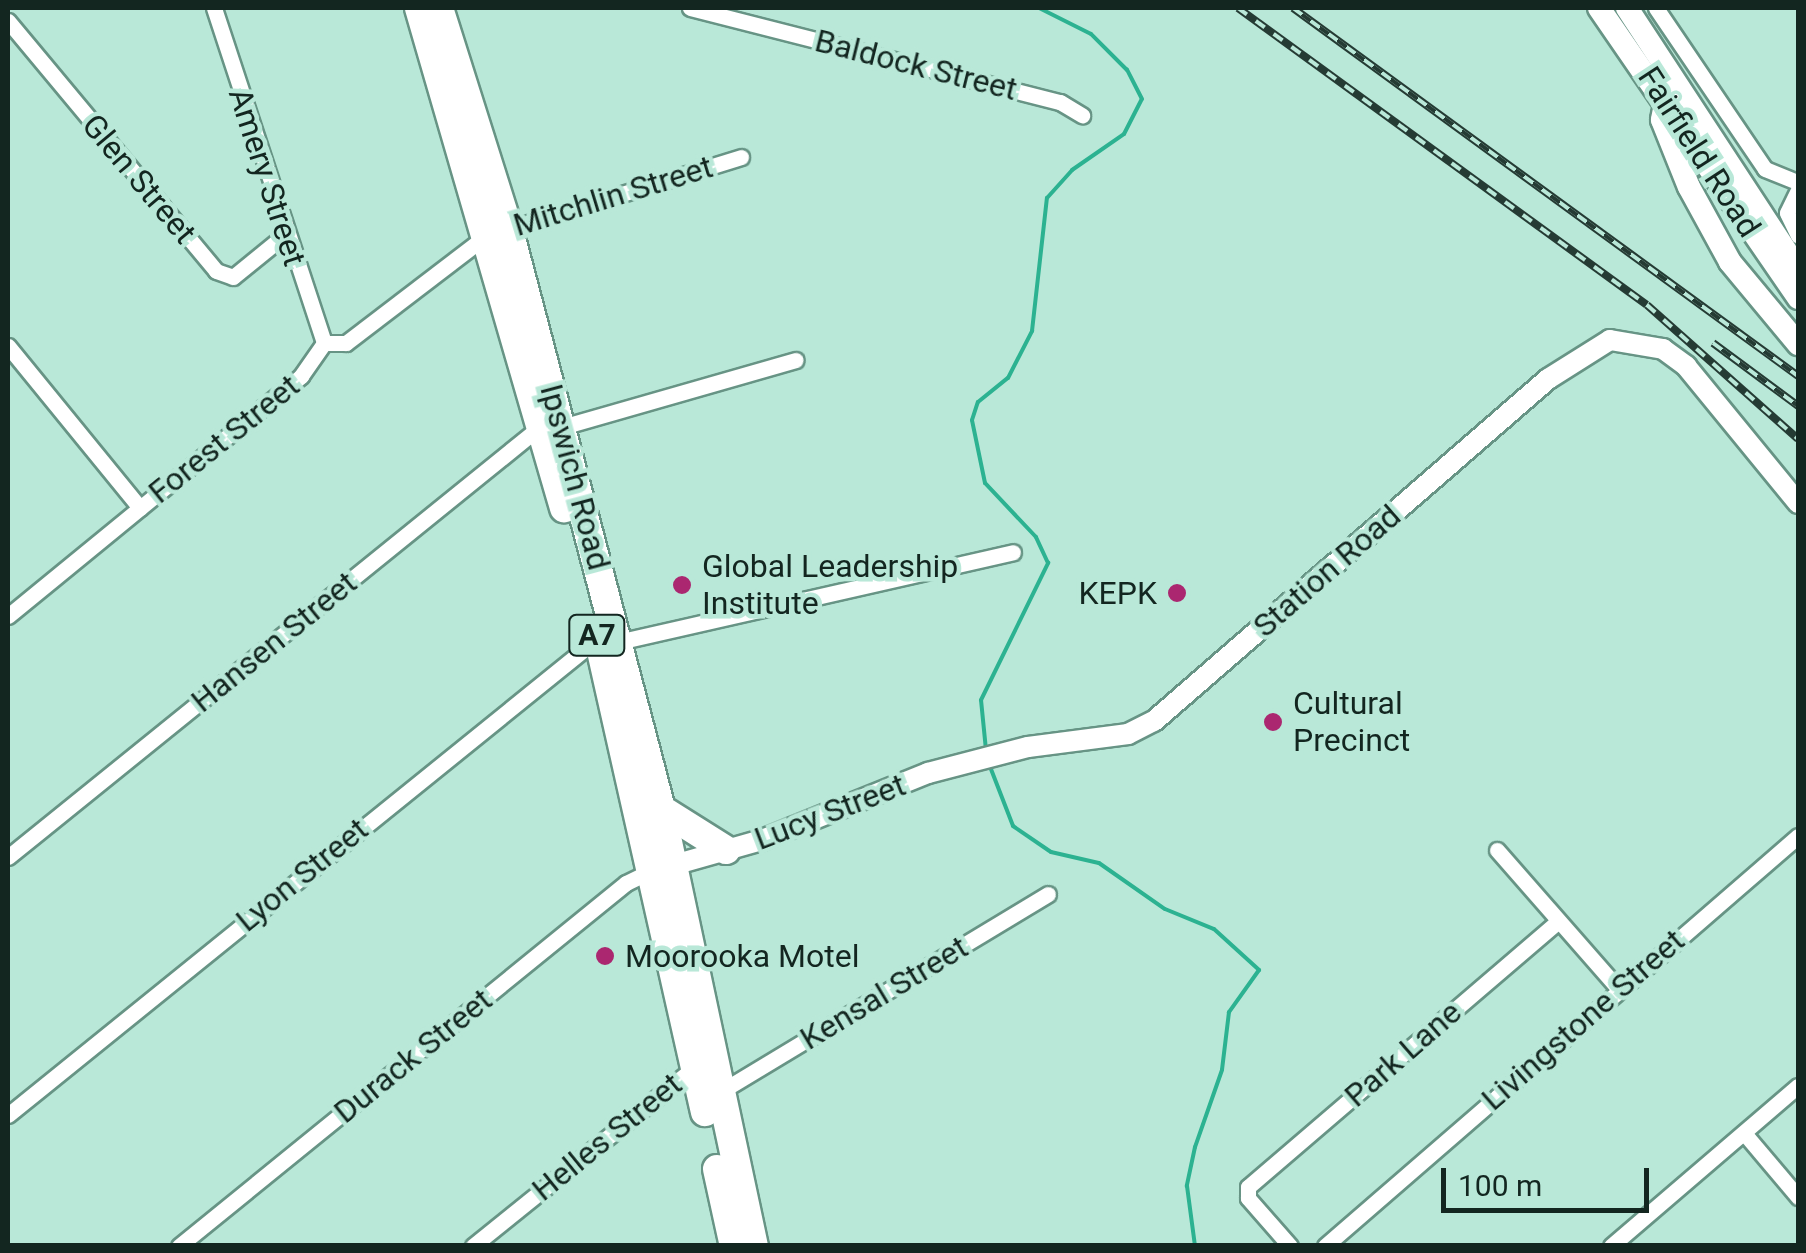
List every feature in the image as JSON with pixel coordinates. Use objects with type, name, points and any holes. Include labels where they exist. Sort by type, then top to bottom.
[{"type":"highway","name":"Ipswich Road","points":[[440,10],[608,640],[720,1092],[754,1246]]},
{"type":"highway","name":"Ipswich Road","points":[[608,640],[661,809],[662,868],[695,1066],[734,1246]]},
{"type":"highway","points":[[661,809],[726,850]]},
{"type":"main road","name":"Fairfield Road","points":[[1599,8],[1798,298]]},
{"type":"main road","name":"Fairfield Road","points":[[1628,8],[1798,269]]},
{"type":"main road","points":[[1666,101],[1662,120],[1697,202],[1730,262],[1798,344]]},
{"type":"street","name":"Amery Street","points":[[214,8],[324,343]]},
{"type":"street","name":"Baldock Street","points":[[690,8],[1060,102],[1082,114]]},
{"type":"street","name":"Fairfield Road","points":[[1656,8],[1765,169],[1798,182]]},
{"type":"street","name":"Glen Street","points":[[8,21],[216,271],[233,277],[286,234]]},
{"type":"street","name":"Mitchlin Street","points":[[497,232],[740,158]]},
{"type":"street","name":"Fairfield Road","points":[[1798,190],[1786,213],[1798,236]]},
{"type":"street","name":"Forest Street","points":[[8,616],[302,376],[324,343],[346,343],[497,232]]},
{"type":"street","name":"Station Road","points":[[1009,752],[1128,734],[1154,720],[1586,350],[1622,340],[1662,349],[1686,366],[1798,502]]},
{"type":"street","points":[[8,346],[140,508]]},
{"type":"street","points":[[551,427],[796,360]]},
{"type":"street","name":"Hansen Street","points":[[8,858],[551,427]]},
{"type":"street","points":[[608,640],[1013,552]]},
{"type":"street","name":"Lyon Street","points":[[8,1115],[608,640]]},
{"type":"street","name":"Lucy Street","points":[[662,868],[726,850],[967,762],[1009,752]]},
{"type":"street","name":"Livingstone Street","points":[[1324,1246],[1798,836]]},
{"type":"street","points":[[1496,850],[1618,988]]},
{"type":"street","name":"Durack Street","points":[[178,1246],[626,883],[662,868]]},
{"type":"street","name":"Kensal Street","points":[[720,1092],[1048,894]]},
{"type":"street","name":"Park Lane","points":[[1290,1246],[1248,1198],[1248,1188],[1558,921]]},
{"type":"street","name":"Helles Street","points":[[474,1246],[695,1066]]},
{"type":"street","points":[[1612,1246],[1798,1086]]},
{"type":"street","points":[[1744,1133],[1798,1198]]},
{"type":"waterway","points":[[986,750],[981,700],[1048,563],[1036,537],[985,483],[972,420],[978,402],[1008,378],[1032,331],[1047,198],[1072,170],[1124,134],[1142,99],[1127,70],[1091,34],[1039,8]]},
{"type":"waterway","points":[[989,764],[1013,826],[1051,852],[1099,863],[1165,909],[1214,929],[1259,970],[1229,1012],[1222,1070],[1195,1147],[1187,1186],[1195,1246]]},
{"type":"railway","points":[[1238,8],[1647,305],[1798,439]]},
{"type":"railway","points":[[1293,8],[1798,376]]},
{"type":"railway","points":[[1713,343],[1798,406]]},
{"type":"place","name":"Global Leadership Institute","points":[[682,585]]},
{"type":"place","name":"KEPK","points":[[1177,593]]},
{"type":"place","name":"Cultural Precinct","points":[[1273,722]]},
{"type":"place","name":"Moorooka Motel","points":[[605,956]]}]
